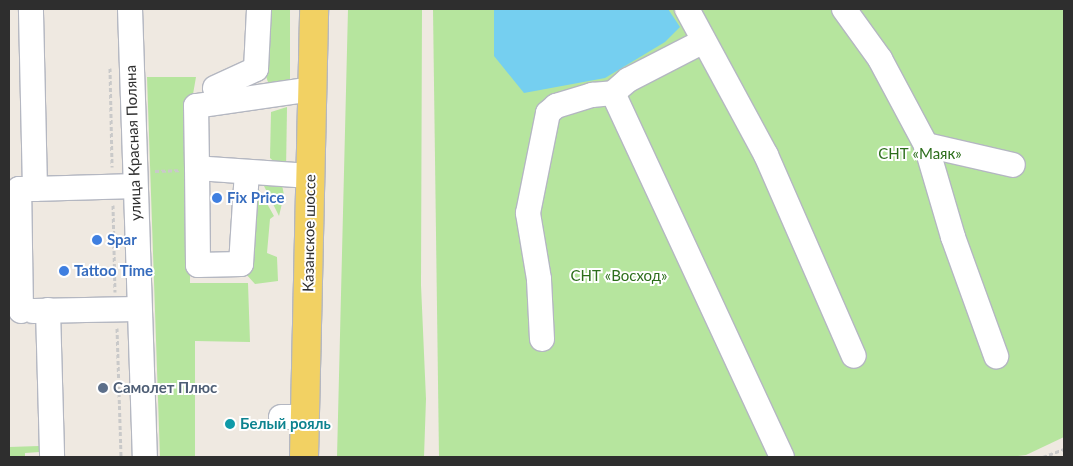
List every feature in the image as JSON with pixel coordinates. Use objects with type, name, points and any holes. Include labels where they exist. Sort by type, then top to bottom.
[{"type":"main road","name":"Казанское шоссе","points":[[304,457],[293,417],[310,176],[314,9]]},
{"type":"street","points":[[31,9],[15,311],[127,309]]},
{"type":"street","name":"улица Красная Поляна","points":[[130,9],[127,309],[145,457]]},
{"type":"street","points":[[215,88],[256,69],[259,9]]},
{"type":"street","points":[[686,9],[766,155],[854,356]]},
{"type":"street","points":[[844,9],[880,58],[926,145],[953,237],[996,356]]},
{"type":"street","points":[[542,339],[540,279],[528,213],[544,123],[548,113],[556,106],[592,95],[613,94],[628,80],[704,40]]},
{"type":"street","points":[[247,172],[241,264],[198,264],[196,106],[312,89]]},
{"type":"street","points":[[613,94],[782,457]]},
{"type":"street","points":[[926,145],[1013,164]]},
{"type":"street","points":[[198,176],[247,172],[310,176]]},
{"type":"street","points":[[21,189],[127,181]]},
{"type":"street","points":[[48,310],[52,457]]},
{"type":"path","points":[[110,58],[127,181],[127,309],[121,457]]},
{"type":"path","points":[[127,181],[196,170],[198,176]]},
{"type":"path","points":[[1043,457],[1064,449]]},
{"type":"green space","points":[[265,9],[290,9],[290,81],[272,93],[264,71]]},
{"type":"green space","points":[[348,9],[422,9],[421,285],[426,399],[424,457],[337,457]]},
{"type":"green space","name":"СНТ «Восход»","points":[[433,9],[1064,9],[1064,437],[1026,455],[1011,457],[439,457]]},
{"type":"green space","points":[[147,77],[196,77],[192,100],[190,283],[248,283],[250,342],[195,341],[195,457],[160,457]]},
{"type":"green space","points":[[287,107],[286,172],[270,158],[271,112]]},
{"type":"green space","points":[[261,180],[282,185],[284,195],[279,216]]},
{"type":"green space","points":[[257,186],[274,216],[270,219],[267,253],[277,257],[278,281],[255,284],[245,273]]},
{"type":"green space","points":[[39,446],[40,452],[25,453],[25,457],[9,457],[9,447]]},
{"type":"water","points":[[494,9],[668,9],[680,27],[665,42],[605,78],[524,93],[494,56]]},
{"type":"place","name":"Fix Price","points":[[217,198]]},
{"type":"place","name":"Spar","points":[[97,240]]},
{"type":"place","name":"Tattoo Time","points":[[64,271]]},
{"type":"place","name":"Самолет Плюс","points":[[103,388]]},
{"type":"place","name":"Белый рояль","points":[[230,424]]},
{"type":"park label","name":"СНТ «Маяк»","points":[[920,154]]}]
